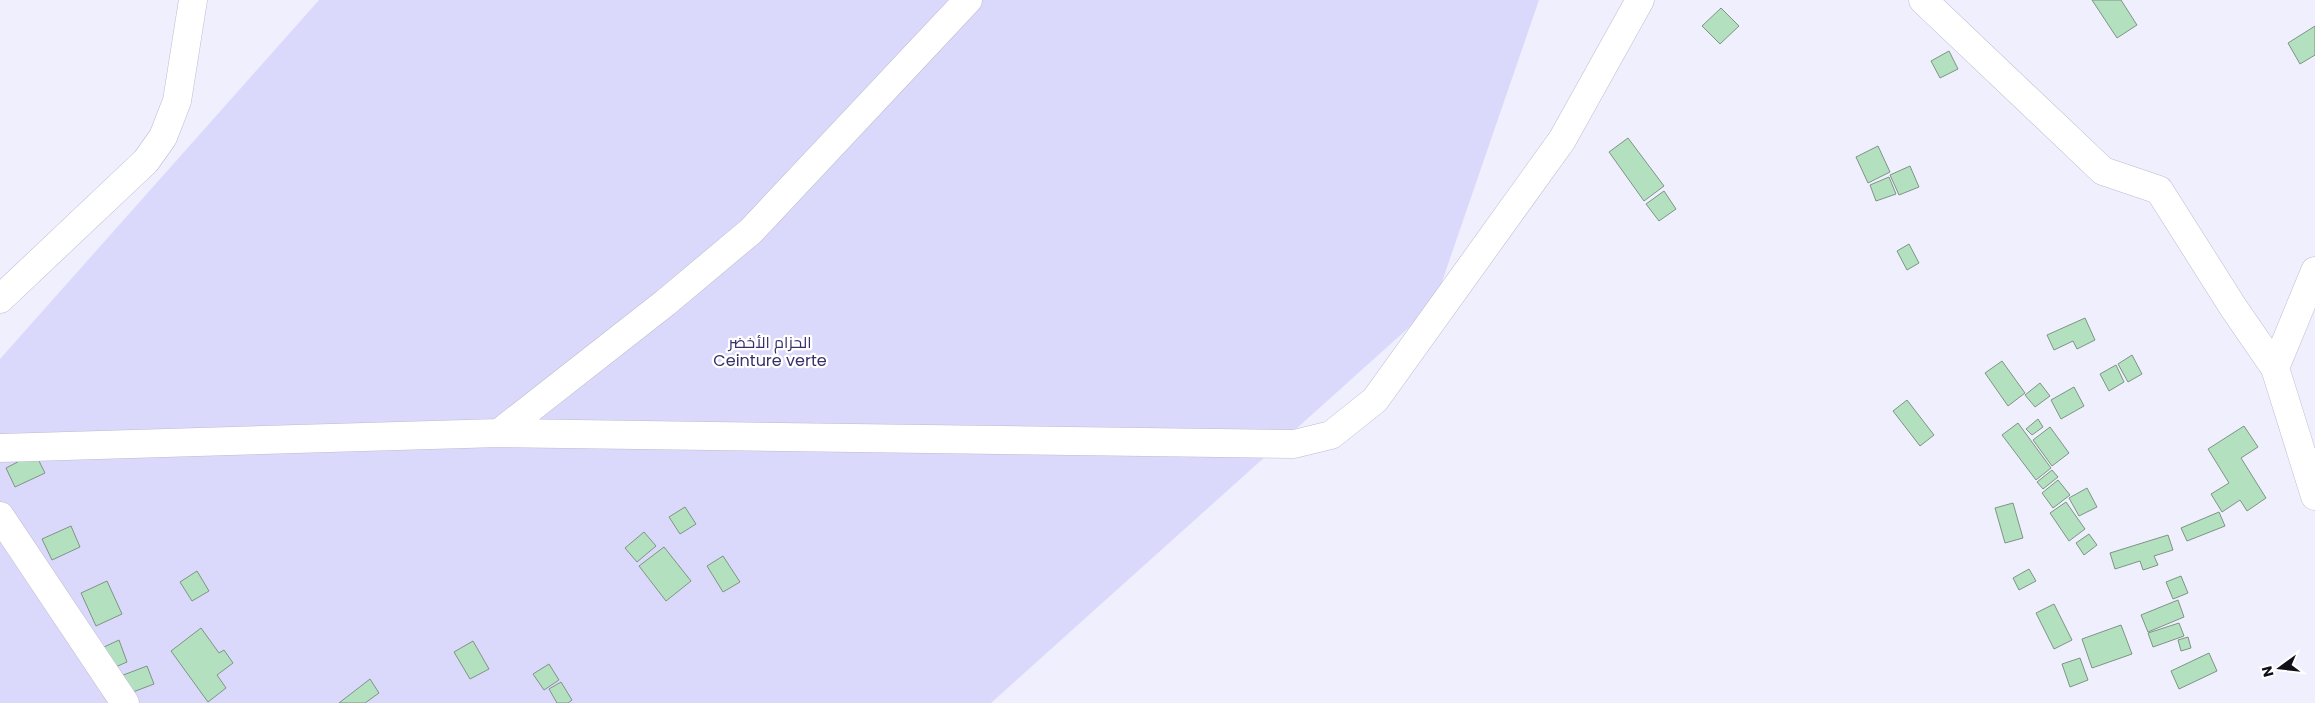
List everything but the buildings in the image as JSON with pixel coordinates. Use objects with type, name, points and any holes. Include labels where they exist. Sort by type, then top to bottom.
[{"type":"street","points":[[0,299],[146,161],[163,137],[177,101],[193,0]]},
{"type":"street","points":[[499,433],[752,231],[968,0]]},
{"type":"street","points":[[0,448],[499,433],[1284,444],[1294,444],[1331,435],[1375,400],[1562,140],[1640,0]]},
{"type":"street","points":[[1923,0],[2103,171],[2159,190],[2233,307],[2275,368],[2315,496]]},
{"type":"street","points":[[2275,368],[2315,271]]},
{"type":"street","points":[[0,516],[125,703]]},
{"type":"green space","name":"الحزام الأخضر Ceinture verte","points":[[319,0],[1539,0],[1434,305],[991,703],[0,703],[0,359]]}]
